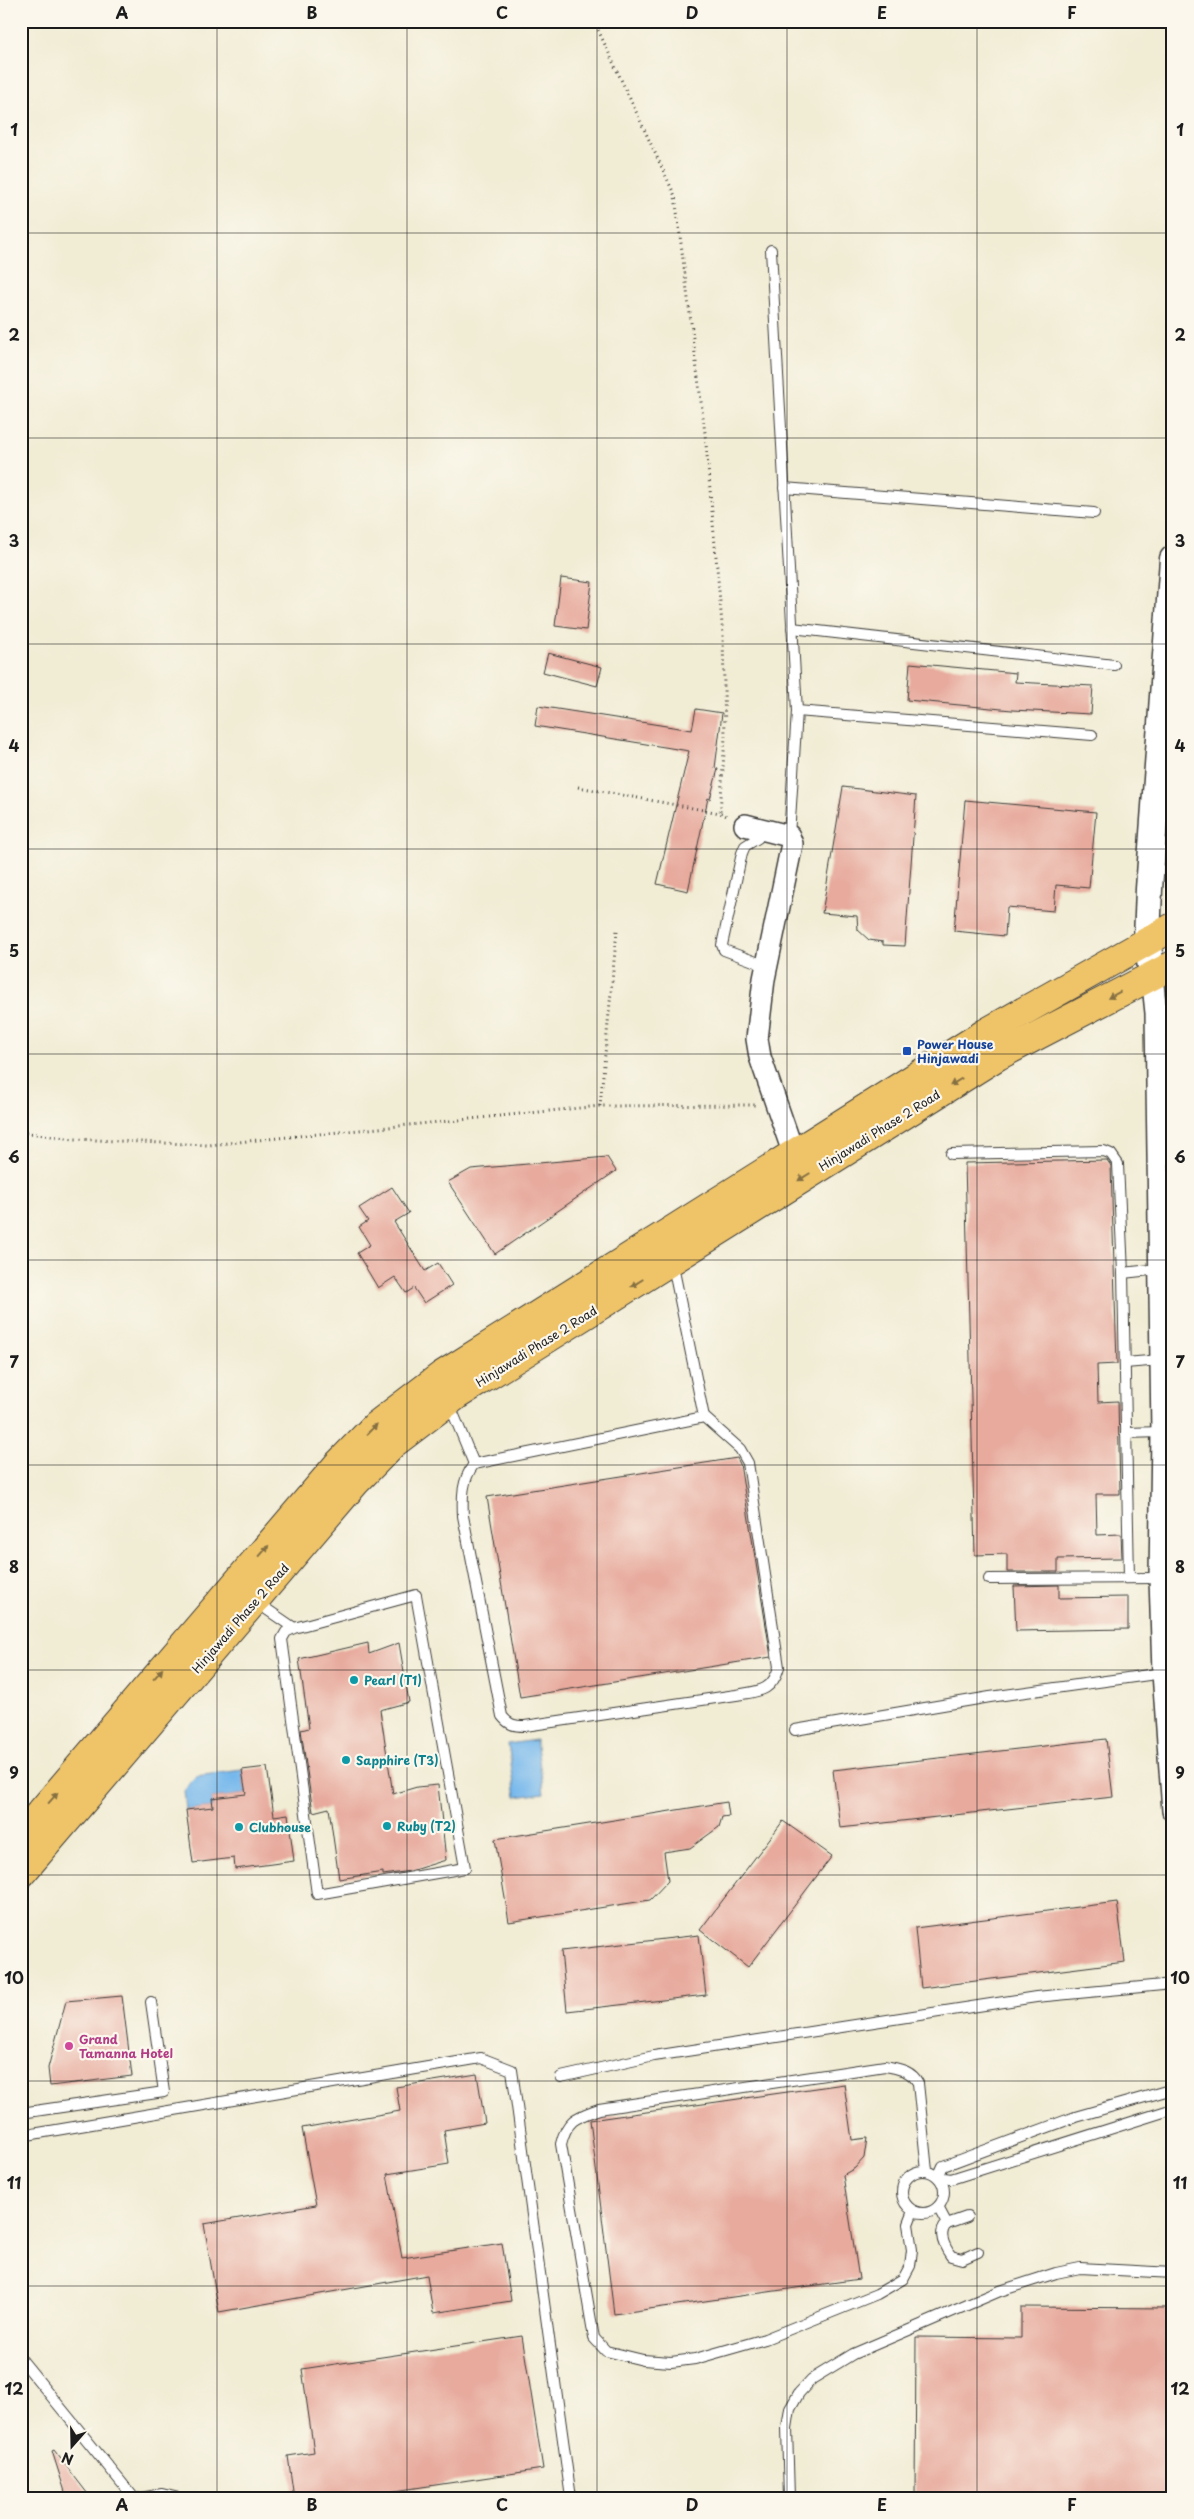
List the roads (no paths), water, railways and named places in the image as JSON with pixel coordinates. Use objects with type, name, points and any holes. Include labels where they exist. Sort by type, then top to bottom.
[{"type":"main road","name":"Hinjawadi Phase 2 Road","points":[[21,1874],[356,1482],[436,1400],[793,1152],[985,1033],[1147,939],[1173,927]]},
{"type":"main road","name":"Hinjawadi Phase 2 Road","points":[[21,1835],[337,1465],[375,1426],[436,1400],[672,1260],[998,1056],[1162,970]]},
{"type":"street","points":[[1173,559],[1170,657],[1155,801],[1147,939],[1162,970],[1165,1012],[1160,1269],[1162,1432],[1166,1530],[1160,1578],[1163,1673],[1173,1811]]},
{"type":"street","points":[[753,827],[789,836],[792,844],[766,966],[757,1039],[760,1057],[793,1152]]},
{"type":"lane","points":[[771,250],[797,711],[789,836]]},
{"type":"lane","points":[[784,488],[1094,513]]},
{"type":"lane","points":[[792,628],[1114,665]]},
{"type":"lane","points":[[797,711],[1092,735]]},
{"type":"lane","points":[[753,827],[758,838],[745,846],[742,853],[722,945],[724,950],[738,957],[766,966]]},
{"type":"lane","points":[[950,1154],[1080,1151],[1111,1154],[1118,1164],[1123,1272],[1129,1578]]},
{"type":"lane","points":[[672,1260],[704,1417],[740,1449],[748,1463],[779,1666],[772,1684],[762,1690],[526,1726],[516,1726],[508,1723],[502,1716],[463,1516],[464,1482],[474,1464],[704,1417]]},
{"type":"lane","points":[[1123,1272],[1160,1269]]},
{"type":"lane","points":[[1125,1363],[1161,1360]]},
{"type":"lane","points":[[436,1400],[474,1464]]},
{"type":"lane","points":[[1126,1433],[1162,1432]]},
{"type":"lane","points":[[989,1578],[1160,1578]]},
{"type":"lane","points":[[255,1601],[294,1628],[416,1595],[464,1868],[317,1894],[282,1639],[286,1632],[294,1628]]},
{"type":"lane","points":[[794,1730],[990,1697],[1163,1673]]},
{"type":"lane","points":[[561,2077],[654,2056],[1036,1997],[1173,1984]]},
{"type":"lane","points":[[21,2112],[164,2092],[151,2002]]},
{"type":"lane","points":[[21,2136],[481,2058],[512,2070],[571,2498]]},
{"type":"lane","points":[[913,2211],[908,2224],[912,2250],[910,2266],[903,2279],[877,2294],[765,2339],[695,2359],[671,2362],[644,2360],[606,2351],[594,2338],[562,2144],[564,2130],[576,2118],[599,2109],[885,2066],[904,2070],[914,2076],[918,2083],[927,2171]]},
{"type":"lane","points":[[1173,2089],[1075,2117],[943,2166],[938,2177],[944,2192],[938,2207],[927,2213],[913,2211],[902,2198],[903,2184],[911,2174],[927,2171],[938,2177],[951,2179],[1173,2109]]},
{"type":"lane","points":[[938,2207],[947,2224]]},
{"type":"lane","points":[[967,2217],[947,2224],[943,2229],[942,2236],[951,2256],[962,2259],[978,2252]]},
{"type":"lane","points":[[789,2498],[787,2428],[790,2410],[800,2393],[812,2379],[853,2354],[1000,2291],[1056,2272],[1080,2268],[1173,2273]]},
{"type":"lane","points":[[21,2359],[134,2498]]},
{"type":"lane","points":[[141,2498],[162,2494],[179,2498]]},
{"type":"water","points":[[536,1740],[544,1793],[516,1797],[508,1744]]},
{"type":"water","points":[[242,1770],[246,1794],[212,1798],[213,1807],[186,1810],[184,1791],[196,1776]]},
{"type":"place","name":"Power House Hinjawadi","points":[[907,1051]]},
{"type":"place","name":"Pearl (T1)","points":[[354,1680]]},
{"type":"place","name":"Sapphire (T3)","points":[[346,1760]]},
{"type":"place","name":"Ruby (T2)","points":[[387,1826]]},
{"type":"place","name":"Clubhouse","points":[[239,1827]]},
{"type":"place","name":"Grand Tamanna Hotel","points":[[69,2046]]}]
